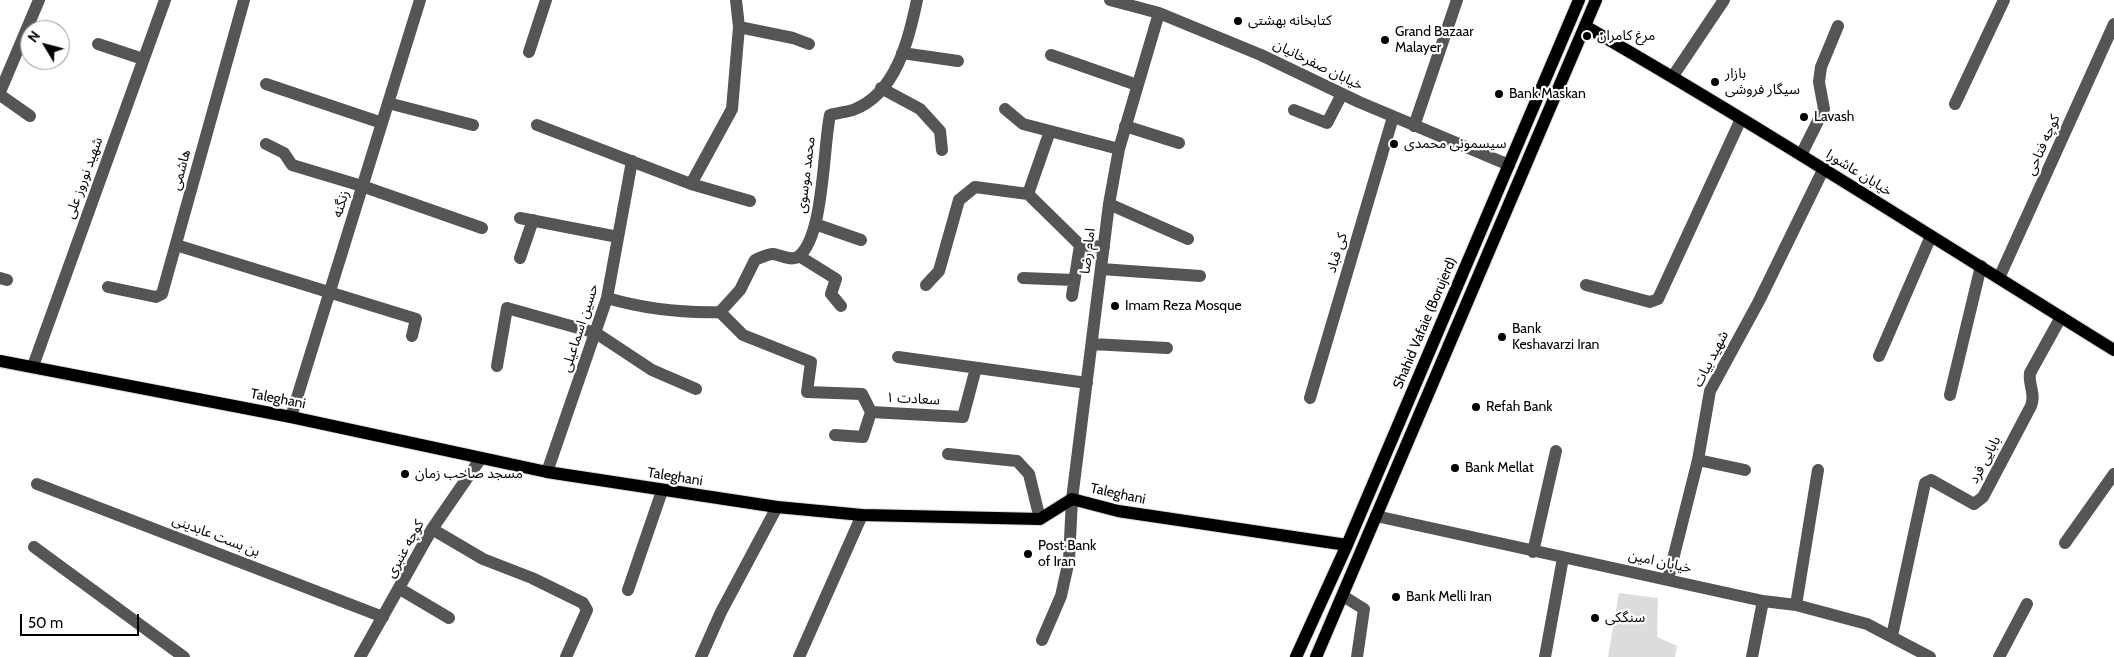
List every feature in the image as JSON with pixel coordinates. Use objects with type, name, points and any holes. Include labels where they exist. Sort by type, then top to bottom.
[{"type":"main road","name":"Shahid Vafaie (Borujerd)","points":[[1296,657],[1347,545],[1579,0]]},
{"type":"main road","points":[[1316,657],[1596,0]]},
{"type":"main road","name":"خیابان عاشورا","points":[[1585,26],[1673,76],[1824,168],[2114,350]]},
{"type":"main road","name":"Taleghani","points":[[0,361],[291,417],[547,472],[777,508],[862,514],[1040,519],[1072,499],[1118,511],[1347,545]]},
{"type":"street","points":[[30,116],[0,94],[39,0]]},
{"type":"street","name":"شهید نوروز علی","points":[[33,366],[165,0]]},
{"type":"street","name":"هاشمی","points":[[108,287],[159,297],[176,245],[244,0]]},
{"type":"street","name":"زنگنه","points":[[291,417],[420,0]]},
{"type":"street","points":[[528,52],[546,0]]},
{"type":"street","points":[[691,184],[732,109],[739,28],[736,0]]},
{"type":"street","name":"محمد موسوی","points":[[800,256],[811,236],[819,208],[830,115],[854,109],[873,98],[891,77],[909,38],[917,0]]},
{"type":"street","name":"خیابان صفرخانیان","points":[[1110,0],[1160,13],[1261,54],[1393,117],[1509,165]]},
{"type":"street","points":[[1414,126],[1457,0]]},
{"type":"street","points":[[1673,76],[1724,0]]},
{"type":"street","points":[[1954,104],[2004,0]]},
{"type":"street","name":"امام رضا","points":[[1042,640],[1061,596],[1069,560],[1072,499],[1109,204],[1119,149],[1136,86],[1160,13]]},
{"type":"street","name":"کوچه فتاحی","points":[[1999,278],[2114,24]]},
{"type":"street","points":[[1801,155],[1824,109],[1820,82],[1821,67],[1838,26]]},
{"type":"street","points":[[739,28],[793,38],[810,44]]},
{"type":"street","points":[[98,44],[143,59]]},
{"type":"street","points":[[902,53],[958,61]]},
{"type":"street","points":[[1051,56],[1136,86]]},
{"type":"street","points":[[266,84],[382,123]]},
{"type":"street","points":[[881,88],[920,109],[940,131],[942,150]]},
{"type":"street","points":[[1294,110],[1327,123],[1342,94]]},
{"type":"street","points":[[388,103],[473,125]]},
{"type":"street","points":[[1004,109],[1023,124],[1119,149]]},
{"type":"street","name":"کی قباد","points":[[1310,398],[1393,117]]},
{"type":"street","points":[[1586,285],[1650,302],[1658,299],[1741,119]]},
{"type":"street","points":[[537,125],[691,184],[750,202]]},
{"type":"street","points":[[1125,126],[1179,143]]},
{"type":"street","points":[[1028,194],[1050,131]]},
{"type":"street","points":[[266,144],[284,153],[292,165],[362,186],[482,228]]},
{"type":"street","name":"حسین اسماعیلی","points":[[547,472],[607,298],[632,161]]},
{"type":"street","name":"شهید بیات","points":[[1668,579],[1698,460],[1710,391],[1759,301],[1824,168]]},
{"type":"street","points":[[926,285],[939,271],[959,200],[974,187],[1028,194],[1080,245],[1104,247]]},
{"type":"street","points":[[1109,204],[1188,239]]},
{"type":"street","points":[[520,218],[618,237]]},
{"type":"street","points":[[520,258],[533,220]]},
{"type":"street","points":[[815,224],[861,240]]},
{"type":"street","points":[[1879,356],[1931,236]]},
{"type":"street","points":[[176,245],[416,319],[412,336]]},
{"type":"street","points":[[1072,296],[1080,245]]},
{"type":"street","points":[[607,298],[638,307],[684,312],[720,312],[740,290],[755,260],[772,254],[794,259],[800,256],[836,279],[831,294],[842,306]]},
{"type":"street","points":[[1950,395],[1981,266]]},
{"type":"street","points":[[1101,269],[1200,276]]},
{"type":"street","points":[[1023,278],[1074,280]]},
{"type":"street","points":[[497,366],[507,308],[596,333],[652,370],[696,389]]},
{"type":"street","name":"سعادت ۱","points":[[720,312],[744,335],[811,362],[806,392],[862,394],[871,412],[963,417],[976,368]]},
{"type":"street","name":"بابایی فرد","points":[[1892,636],[1926,483],[1931,480],[1974,504],[1982,497],[2031,406],[2034,396],[2030,373],[2061,317]]},
{"type":"street","points":[[1092,344],[1167,348]]},
{"type":"street","points":[[898,357],[1087,383]]},
{"type":"street","points":[[834,435],[863,438],[871,412]]},
{"type":"street","points":[[1533,552],[1556,451]]},
{"type":"street","points":[[948,454],[1017,461],[1030,474],[1040,519]]},
{"type":"street","name":"کوچه عنبری","points":[[360,657],[400,589],[432,529],[481,458]]},
{"type":"street","points":[[1698,460],[1744,470]]},
{"type":"street","points":[[1796,605],[1818,470]]},
{"type":"street","points":[[2065,543],[2114,474]]},
{"type":"street","name":"بن بست عابدینی","points":[[37,484],[383,617]]},
{"type":"street","points":[[628,590],[662,491]]},
{"type":"street","points":[[701,657],[721,612],[777,508]]},
{"type":"street","points":[[799,657],[862,514]]},
{"type":"street","name":"خیابان امین","points":[[1376,516],[1763,601],[1796,605],[1867,624],[1930,657]]},
{"type":"street","points":[[432,529],[483,559],[532,578],[583,603],[587,610],[566,657]]},
{"type":"street","points":[[34,548],[184,657]]},
{"type":"street","points":[[1545,657],[1563,558]]},
{"type":"street","points":[[400,589],[449,618]]},
{"type":"street","points":[[1343,596],[1364,610],[1357,657]]},
{"type":"street","points":[[1752,657],[1763,601]]},
{"type":"street","points":[[1999,657],[2027,604]]},
{"type":"shaded area","points":[[1619,593],[1658,598],[1657,637],[1677,646],[1675,657],[1608,657]]},
{"type":"place","name":"کتابخانه بهشتی","points":[[1238,21]]},
{"type":"place","name":"مرغ کامران","points":[[1587,36]]},
{"type":"place","name":"Grand Bazaar Malayer","points":[[1385,40]]},
{"type":"place","name":"بازار سیگار فروشی","points":[[1715,82]]},
{"type":"place","name":"Bank Maskan","points":[[1499,94]]},
{"type":"place","name":"Lavash","points":[[1804,117]]},
{"type":"place","name":"سیسمونی محمدی","points":[[1394,144]]},
{"type":"place","name":"Imam Reza Mosque","points":[[1115,306]]},
{"type":"place","name":"Bank Keshavarzi Iran","points":[[1502,337]]},
{"type":"place","name":"Refah Bank","points":[[1476,407]]},
{"type":"place","name":"Bank Mellat","points":[[1455,468]]},
{"type":"place","name":"مسجد صاحب زمان","points":[[405,474]]},
{"type":"place","name":"Post Bank of Iran","points":[[1028,554]]},
{"type":"place","name":"Bank Melli Iran","points":[[1396,597]]},
{"type":"place","name":"سنگکی","points":[[1595,618]]}]
